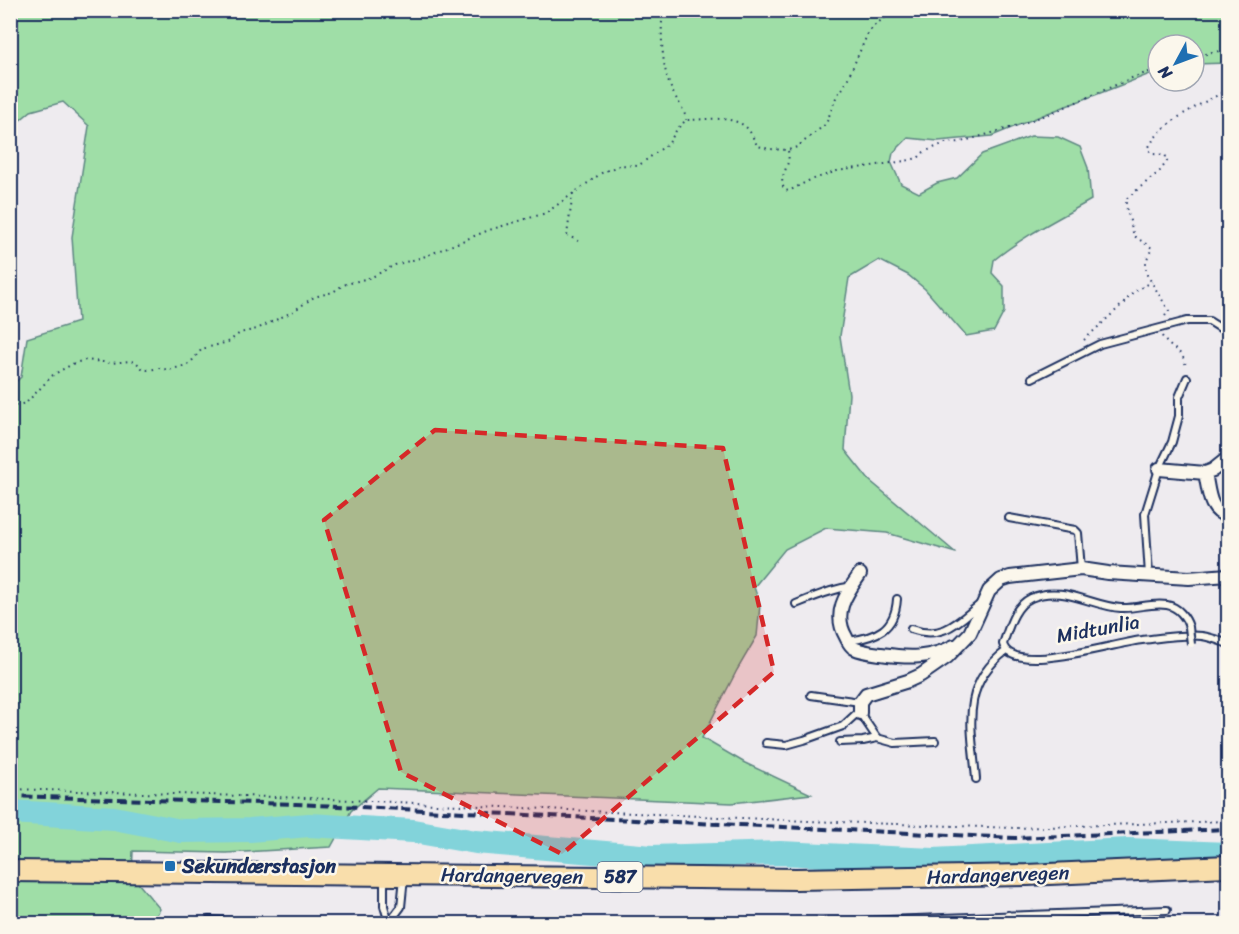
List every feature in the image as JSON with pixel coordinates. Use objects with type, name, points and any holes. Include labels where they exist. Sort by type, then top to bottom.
[{"type":"main road","name":"Hardangervegen","points":[[10,872],[796,879],[950,878],[1228,866]]},
{"type":"street","points":[[1159,469],[1205,473],[1213,470],[1228,458]]},
{"type":"street","points":[[1205,473],[1212,504],[1221,514],[1228,516]]},
{"type":"street","points":[[860,708],[866,694],[921,675],[947,657],[970,633],[984,601],[995,584],[1010,577],[1081,568],[1108,573],[1189,578],[1228,575]]},
{"type":"street","points":[[860,574],[839,612],[840,622],[848,641],[855,649],[904,658],[919,658],[963,642]]},
{"type":"lane","points":[[1032,378],[1100,344],[1187,321],[1209,321],[1228,333]]},
{"type":"lane","points":[[1149,575],[1145,514],[1159,469],[1172,442],[1179,416],[1179,397],[1187,378]]},
{"type":"lane","points":[[1010,518],[1078,532],[1081,568]]},
{"type":"lane","points":[[796,604],[818,594],[851,587]]},
{"type":"lane","name":"Midtunlia","points":[[1191,644],[1190,627],[1182,613],[1167,605],[1118,608],[1068,595],[1039,595],[1031,598],[1018,609],[1003,644],[1006,651],[1020,657],[1040,658],[1077,655],[1125,642],[1202,636],[1228,644]]},
{"type":"lane","points":[[848,641],[871,637],[886,628],[897,609],[897,599]]},
{"type":"lane","points":[[911,628],[920,632],[947,630],[954,627],[984,601]]},
{"type":"lane","points":[[976,779],[972,700],[983,674],[1006,651]]},
{"type":"lane","points":[[811,695],[860,708],[877,738]]},
{"type":"lane","points":[[766,743],[786,745],[843,726],[860,708]]},
{"type":"lane","points":[[840,742],[877,738],[895,743],[935,741]]},
{"type":"lane","points":[[390,923],[400,907],[404,875]]},
{"type":"lane","points":[[384,876],[384,906],[390,923]]},
{"type":"lane","points":[[779,924],[1167,910]]},
{"type":"lane","name":"Hardangervegen","points":[[1008,915],[1012,924]]},
{"type":"lane","points":[[209,920],[275,924]]},
{"type":"lane","points":[[310,924],[390,923]]},
{"type":"path","points":[[663,10],[662,28],[666,70],[672,91],[686,120]]},
{"type":"path","points":[[10,407],[26,403],[53,375],[74,363],[86,360],[111,363],[130,361],[148,370],[159,368],[169,370],[187,365],[202,349],[228,342],[240,333],[263,326],[306,304],[314,297],[333,292],[343,285],[372,277],[395,265],[423,257],[489,230],[546,213],[603,172],[621,165],[638,166],[669,144],[677,129],[686,120],[725,120],[738,123],[748,130],[758,146],[788,150],[797,147],[826,124],[837,95],[844,87],[868,33],[894,10]]},
{"type":"path","points":[[1206,54],[1228,50]]},
{"type":"path","points":[[788,150],[789,165],[782,179],[782,185],[785,190],[789,191],[808,181],[837,171],[918,158],[924,152],[945,143],[961,142],[1009,128],[1049,114],[1146,73]]},
{"type":"path","points":[[1086,350],[1084,340],[1133,292],[1152,282],[1146,273],[1146,261],[1152,248],[1134,236],[1125,202],[1160,171],[1168,160],[1166,156],[1150,152],[1149,146],[1156,136],[1173,122],[1200,104],[1222,94],[1228,87]]},
{"type":"path","points":[[573,193],[567,235],[578,241]]},
{"type":"path","points":[[10,789],[307,798],[795,821],[1016,828],[1228,821]]},
{"type":"highlighted area","points":[[435,430],[723,448],[774,672],[562,854],[401,772],[324,520]]},
{"type":"green space","points":[[11,11],[1228,11],[1228,63],[1206,64],[1206,33],[1146,33],[1146,76],[992,136],[938,141],[908,138],[893,153],[891,162],[901,184],[919,193],[937,183],[957,178],[982,154],[1031,136],[1058,137],[1080,147],[1088,168],[1091,200],[1029,235],[994,260],[992,273],[1004,286],[1004,312],[994,331],[966,336],[925,289],[908,275],[879,260],[849,278],[840,336],[849,394],[845,450],[869,480],[956,553],[887,533],[826,528],[785,549],[754,587],[760,605],[757,636],[702,738],[745,763],[811,794],[732,803],[378,788],[351,811],[331,847],[226,853],[133,851],[132,876],[160,909],[152,923],[11,923],[11,386],[21,377],[27,338],[78,322],[72,237],[89,126],[63,102],[31,111],[11,128]]},
{"type":"waterway","points":[[10,812],[114,818],[181,831],[250,830],[309,825],[413,831],[476,842],[652,857],[780,853],[933,860],[1128,850],[1228,854]]},
{"type":"railway","points":[[10,796],[296,804],[1015,838],[1228,829]]},
{"type":"place","name":"Sekundærstasjon","points":[[170,866]]}]
